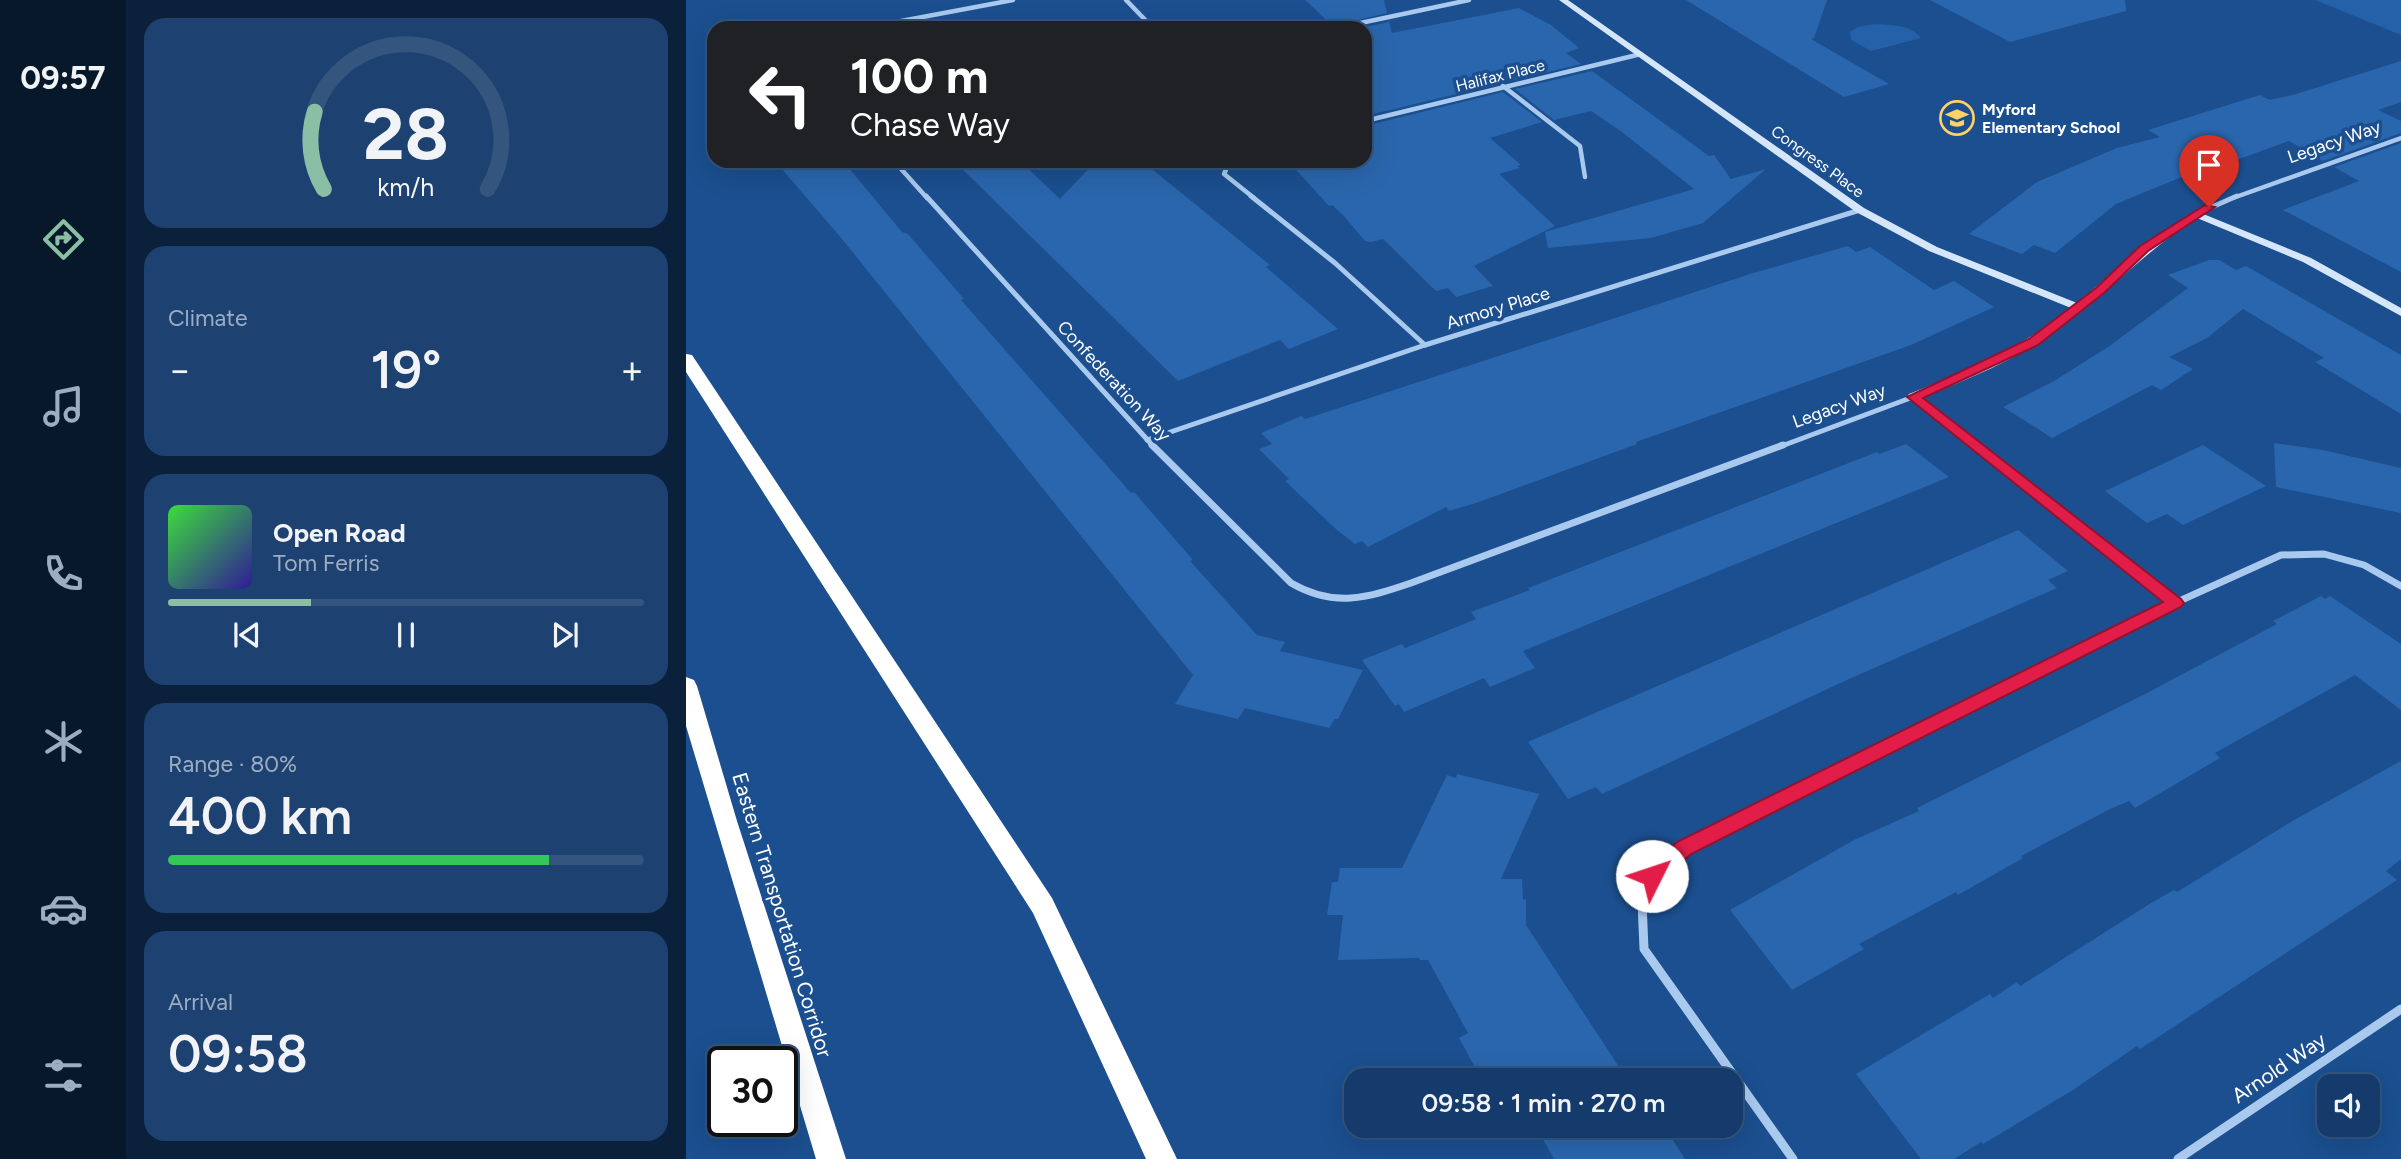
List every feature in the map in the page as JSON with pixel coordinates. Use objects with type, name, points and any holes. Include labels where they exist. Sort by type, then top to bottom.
[{"type":"highway","points":[[686,359],[1043,906],[1162,1159]]},
{"type":"highway","name":"Eastern Transportation Corridor","points":[[686,686],[725,821],[831,1159]]},
{"type":"street","points":[[901,21],[1013,0]]},
{"type":"street","points":[[1126,0],[1146,21]]},
{"type":"street","points":[[1370,21],[1469,0]]},
{"type":"street","name":"Congress Place","points":[[1563,0],[1860,210],[1933,249],[2077,307]]},
{"type":"street","name":"Halifax Place","points":[[1372,119],[1641,54]]},
{"type":"street","points":[[1503,86],[1580,146],[1586,177]]},
{"type":"street","name":"Legacy Way","points":[[1328,598],[1349,599],[1373,595],[1410,583],[1913,397],[2034,342],[2100,290],[2144,248],[2196,214],[2260,186],[2401,138]]},
{"type":"street","name":"Confederation Way","points":[[900,168],[1147,440],[1291,583],[1307,595],[1328,598]]},
{"type":"street","points":[[1227,168],[1224,174],[1335,263],[1425,345]]},
{"type":"street","name":"Armory Place","points":[[1147,440],[1425,345],[1860,210]]},
{"type":"street","points":[[2196,214],[2307,260],[2401,313]]},
{"type":"street","points":[[1913,397],[2175,603]]},
{"type":"street","points":[[1793,1159],[1644,949],[1640,908],[1652,876],[1684,848],[2175,603],[2281,555],[2324,554],[2364,565],[2401,586]]},
{"type":"street","name":"Arnold Way","points":[[2178,1159],[2401,1009]]},
{"type":"shaded area","points":[[2315,0],[2401,0],[2401,35]]},
{"type":"shaded area","points":[[1873,24],[1906,28],[1921,38],[1871,51],[1851,40],[1850,32]]},
{"type":"building","points":[[1305,0],[1384,0],[1387,13],[1354,21],[1328,21]]},
{"type":"building","points":[[1686,0],[1827,0],[1814,38],[1811,39],[1889,84],[1844,97]]},
{"type":"building","points":[[1930,0],[2125,0],[2126,11],[2010,42]]},
{"type":"building","points":[[1519,8],[1551,25],[1579,48],[1566,53],[1581,64],[1372,114],[1372,26],[1389,22],[1392,33]]},
{"type":"building","points":[[2401,61],[2401,102],[2378,110],[2401,121],[2401,133],[2323,161],[2289,141],[2231,162],[2206,167],[2116,204],[2055,253],[2034,245],[2022,254],[1969,234],[2037,182],[2117,148],[2160,137],[2148,130],[2260,95],[2270,100],[2293,95]]},
{"type":"building","points":[[1592,71],[1709,156],[1714,155],[1731,179],[1766,169],[1703,223],[1651,238],[1548,248],[1545,232],[1694,189],[1591,111],[1554,120],[1515,89]]},
{"type":"building","points":[[1503,92],[1542,122],[1490,138],[1521,165],[1517,166],[1520,168],[1499,174],[1555,226],[1474,266],[1493,286],[1456,297],[1448,288],[1436,291],[1383,239],[1365,241],[1343,215],[1332,205],[1329,206],[1294,168],[1372,168],[1372,124]]},
{"type":"building","points":[[2401,143],[2401,272],[2283,210],[2359,181],[2334,167]]},
{"type":"building","points":[[781,168],[849,168],[902,232],[908,234],[964,299],[961,300],[1131,493],[1134,492],[1193,560],[1190,561],[1257,635],[1285,642],[1280,651],[1363,670],[1338,719],[1335,719],[1329,728],[1245,708],[1238,719],[1175,704],[1193,675],[842,239]]},
{"type":"building","points":[[961,168],[1027,168],[1060,199],[1089,168],[1151,168],[1270,265],[1266,267],[1338,329],[1289,349],[1280,340],[1178,381]]},
{"type":"building","points":[[1848,246],[1856,252],[1870,247],[1934,290],[1954,281],[1994,307],[1911,345],[1636,442],[1637,444],[1479,502],[1449,511],[1446,507],[1368,547],[1362,541],[1355,544],[1337,530],[1285,481],[1289,479],[1259,449],[1272,444],[1261,433],[1301,416],[1305,419],[1750,274]]},
{"type":"building","points":[[2209,260],[2219,260],[2236,270],[2246,266],[2401,355],[2401,414],[2315,362],[2324,358],[2243,309],[2207,338],[2169,357],[2193,369],[2161,390],[2152,385],[2052,438],[2003,407],[2054,381],[2108,347],[2188,288],[2168,275]]},
{"type":"building","points":[[2274,443],[2323,450],[2401,468],[2401,513],[2276,487]]},
{"type":"building","points":[[1906,444],[1949,477],[1523,651],[1535,668],[1490,687],[1484,678],[1404,712],[1399,704],[1395,706],[1362,660],[1402,644],[1405,648],[1476,619],[1471,612],[1530,590],[1528,588],[1877,452],[1879,454]]},
{"type":"building","points":[[2203,445],[2266,486],[2183,525],[2167,514],[2147,523],[2105,491]]},
{"type":"building","points":[[2018,530],[2068,571],[2048,580],[2057,588],[1849,679],[1602,794],[1596,787],[1568,799],[1528,742]]},
{"type":"building","points":[[2321,596],[2325,599],[2330,596],[2401,644],[2401,710],[2355,675],[2215,753],[2220,758],[2135,808],[2129,801],[2021,856],[2023,858],[1958,895],[1956,892],[1859,944],[1864,949],[1792,990],[1730,910],[1854,840],[1919,811],[1917,808],[2147,693],[2277,624],[2273,621]]},
{"type":"building","points":[[2401,761],[2401,859],[2386,871],[2397,880],[2140,1049],[2137,1046],[2073,1090],[1983,1144],[1981,1142],[1954,1159],[1921,1159],[1856,1074],[1990,994],[1993,998],[2017,982],[2020,986],[2151,903],[2174,890],[2177,892],[2294,820]]},
{"type":"building","points":[[1457,774],[1539,794],[1501,879],[1522,879],[1523,900],[1526,899],[1526,925],[1620,1068],[1475,1068],[1459,1038],[1468,1033],[1428,960],[1338,960],[1343,915],[1327,915],[1332,882],[1338,882],[1340,868],[1402,868],[1447,775],[1456,778]]},
{"type":"building","points":[[1542,1138],[1671,1138],[1685,1159],[1554,1159]]},
{"type":"place","name":"Myford Elementary School","points":[[1957,118]]},
{"type":"route","points":[[1652,876],[1684,848],[2175,603],[1913,397],[2034,342],[2100,290],[2144,248],[2209,207]]}]
